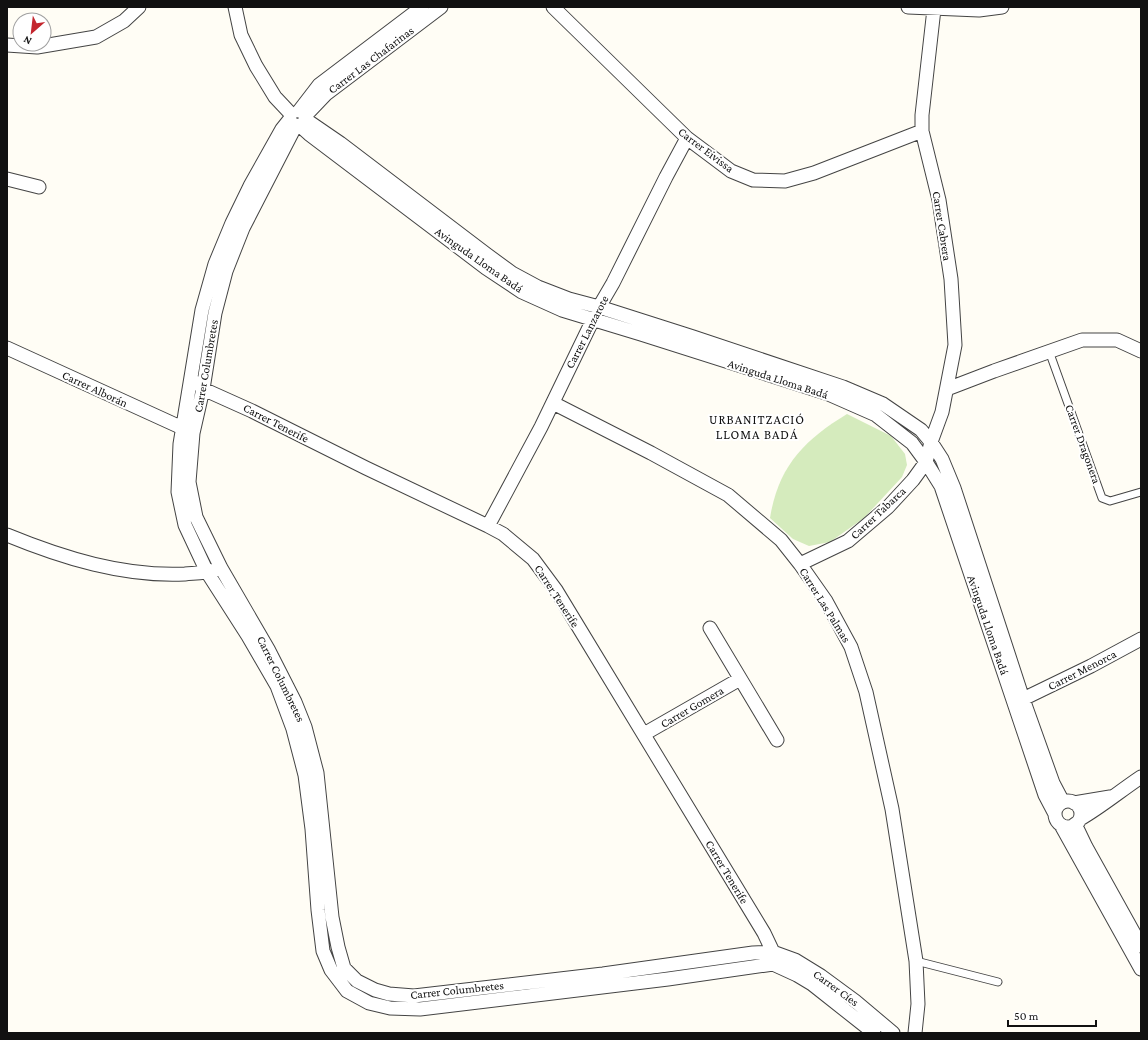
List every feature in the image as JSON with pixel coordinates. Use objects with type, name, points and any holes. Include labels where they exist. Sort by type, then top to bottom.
[{"type":"street","points":[[7,45],[37,47],[96,37],[124,21],[139,7]]},
{"type":"street","points":[[235,7],[241,35],[256,66],[275,97],[298,118]]},
{"type":"street","name":"Carrer Las Chafarinas","points":[[298,118],[319,85],[422,7]]},
{"type":"street","name":"Carrer Las Chafarinas","points":[[298,118],[326,94],[441,7]]},
{"type":"street","name":"Carrer Eivissa","points":[[553,7],[687,138],[731,171],[753,180],[785,180],[814,173],[922,131]]},
{"type":"street","points":[[908,7],[979,10],[1002,7]]},
{"type":"street","name":"Carrer Cabrera","points":[[926,462],[931,442],[942,412],[955,346],[951,279],[939,200],[922,131],[922,115],[934,9]]},
{"type":"street","name":"Avinguda Lloma Badá","points":[[298,118],[340,143],[512,272],[538,287],[570,299],[599,307],[843,387],[883,404],[920,430],[931,442],[942,459],[954,488],[1052,783],[1068,802]]},
{"type":"street","name":"Avinguda Lloma Badá","points":[[298,118],[309,134],[486,268],[522,292],[562,310],[592,320],[826,393],[876,415],[912,443],[941,486],[1045,795],[1141,969]]},
{"type":"street","name":"Carrer Columbretes","points":[[298,118],[282,129],[250,186],[232,223],[215,264],[202,310],[192,375],[188,431],[189,482],[196,517],[221,568],[268,649],[295,702],[305,727],[317,773],[332,917],[344,968],[357,981],[375,990],[389,994],[414,996],[602,974],[753,953],[773,958]]},
{"type":"street","name":"Carrer Columbretes","points":[[298,118],[243,228],[226,271],[215,313],[203,389],[188,431],[180,444],[178,492],[185,525],[207,572],[248,636],[277,686],[293,728],[305,775],[312,829],[318,910],[323,951],[331,970],[347,991],[369,1003],[390,1008],[420,1010],[668,979],[773,958]]},
{"type":"street","name":"Carrer Lanzarote","points":[[488,526],[553,403],[592,320],[613,283],[687,138]]},
{"type":"street","points":[[7,179],[39,187]]},
{"type":"street","points":[[947,389],[1082,340],[1117,340],[1141,351]]},
{"type":"street","name":"Carrer Alborán","points":[[7,348],[188,431]]},
{"type":"street","points":[[192,375],[203,389]]},
{"type":"street","name":"Carrer Tenerife","points":[[203,389],[238,404],[366,468],[488,526],[503,534],[533,559],[556,590],[590,648],[644,734],[773,958]]},
{"type":"street","name":"Carrer Las Palmas","points":[[553,403],[651,453],[728,495],[781,540],[800,564],[826,602],[851,646],[866,692],[892,809],[916,960],[918,1004],[915,1033]]},
{"type":"street","name":"Carrer Tabarca","points":[[800,564],[848,541],[888,507],[913,480],[926,462]]},
{"type":"street","points":[[7,535],[67,557],[116,569],[167,575],[207,572],[221,568]]},
{"type":"street","points":[[710,628],[777,740]]},
{"type":"street","name":"Carrer Menorca","points":[[1023,699],[1091,666],[1141,639]]},
{"type":"street","name":"Carrer Gomera","points":[[644,734],[740,679]]},
{"type":"street","points":[[1112,797],[1068,802],[1057,807],[1058,820],[1068,827],[1078,822],[1141,777]]},
{"type":"street","points":[[1068,802],[1080,808],[1081,812],[1078,822],[1086,847],[1141,946]]},
{"type":"street","name":"Carrer Cíes","points":[[773,958],[812,984],[874,1033]]},
{"type":"street","name":"Carrer Cíes","points":[[773,958],[795,960],[821,976],[893,1033]]},
{"type":"lane","name":"Carrer Dragonera","points":[[1049,351],[1102,498],[1110,501],[1141,492]]},
{"type":"lane","points":[[916,960],[998,982]]},
{"type":"green space","points":[[847,414],[891,436],[905,454],[907,465],[902,477],[864,518],[830,542],[809,546],[793,539],[770,518],[774,500],[779,484],[795,457],[818,434]]},
{"type":"district","name":"URBANITZACIÓ LLOMA BADÁ","points":[[757,426]]}]
